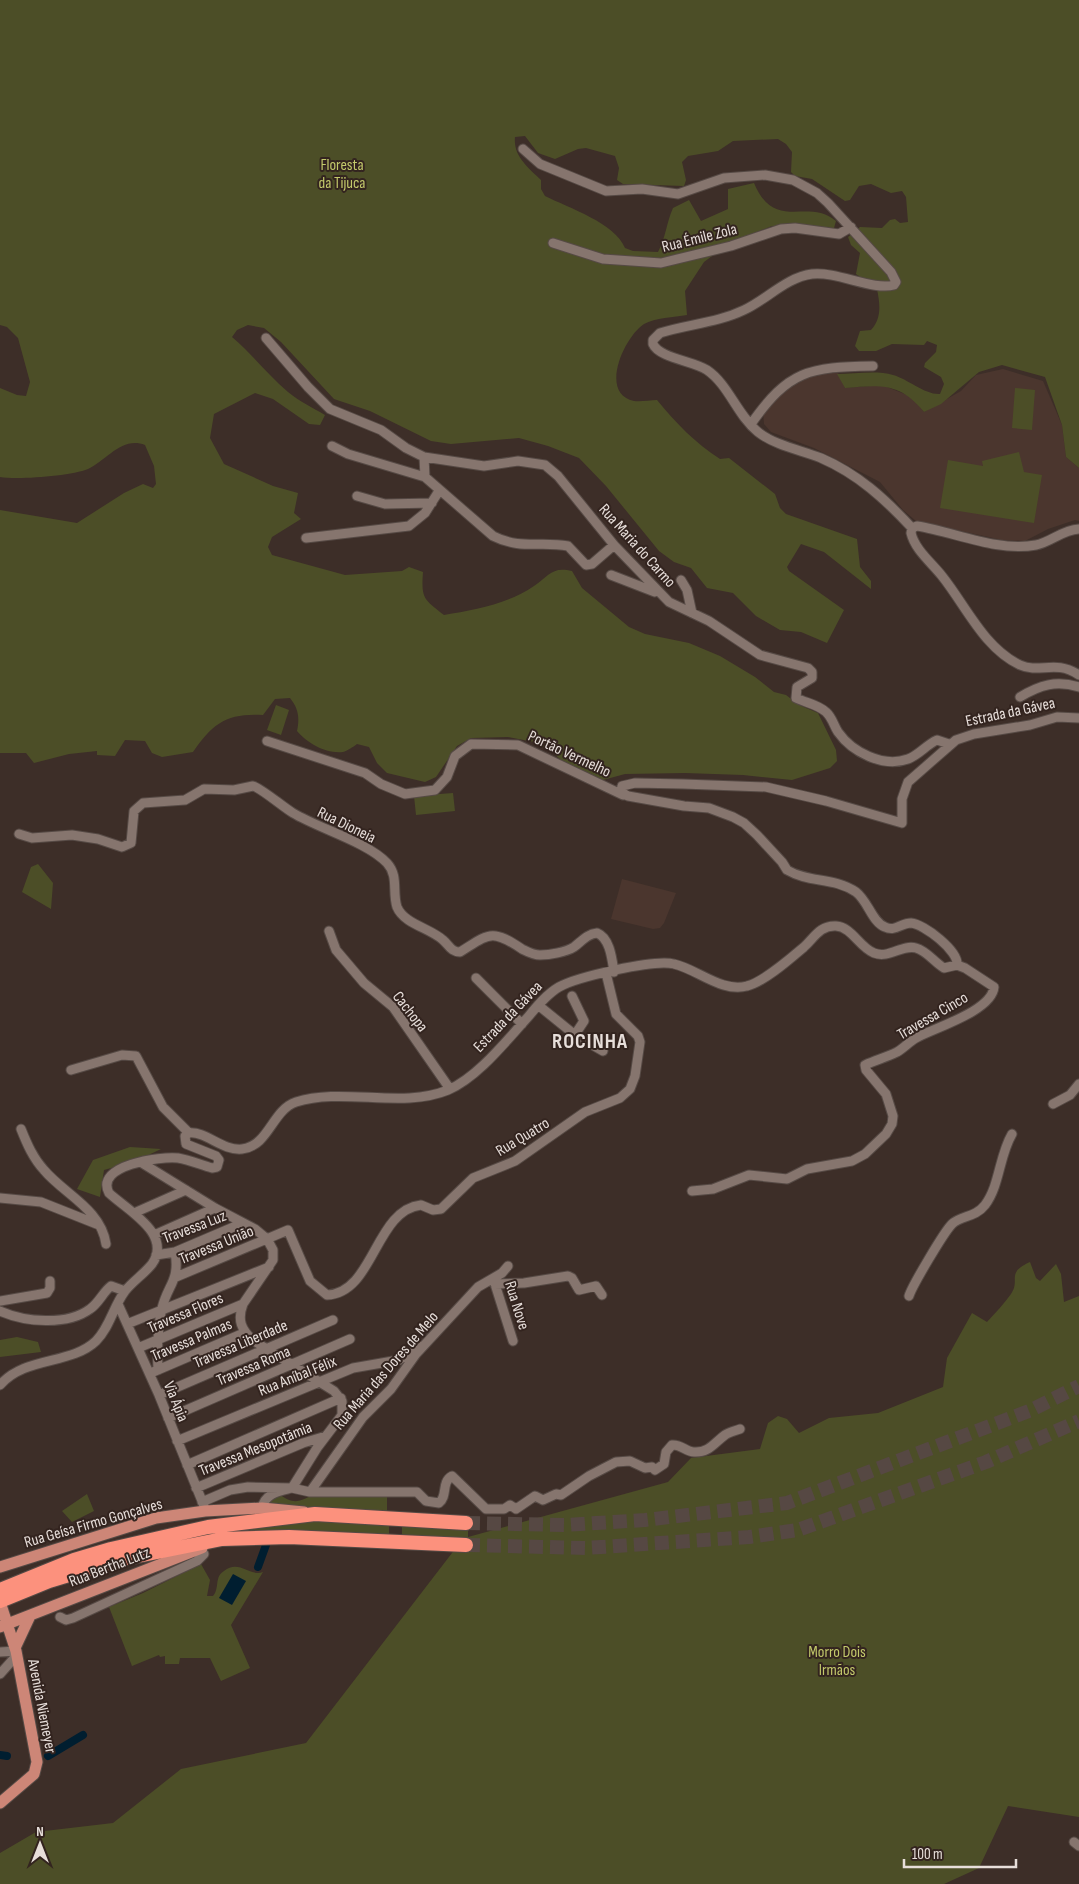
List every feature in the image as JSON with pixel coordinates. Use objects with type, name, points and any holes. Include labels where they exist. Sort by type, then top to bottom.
[{"type":"highway","points":[[0,1602],[17,1588],[74,1560],[166,1535],[208,1527],[315,1514],[466,1523]]},
{"type":"highway","points":[[0,1590],[17,1588],[118,1560],[222,1539],[289,1537],[466,1545]]},
{"type":"main road","name":"Rua Geísa Firmo Gonçalves","points":[[0,1567],[140,1522],[203,1507],[262,1508],[315,1514]]},
{"type":"main road","name":"Rua Bertha Lutz","points":[[4,1625],[222,1539]]},
{"type":"main road","name":"Avenida Niemeyer","points":[[0,1602],[4,1625],[16,1651],[36,1750],[37,1767],[31,1777],[0,1803]]},
{"type":"main road","points":[[16,1651],[30,1616]]},
{"type":"street","points":[[523,149],[540,164],[596,187],[614,192],[637,189],[678,194],[724,178],[754,175],[793,180],[817,193],[851,227],[891,272],[896,282],[894,285],[875,284],[822,273],[809,274],[798,278],[744,310],[728,317],[660,333],[653,340],[653,344],[663,353],[708,370],[719,381],[737,408],[766,437],[824,459],[849,472],[885,498],[912,528],[911,536],[924,555],[942,575],[985,636],[999,651],[1022,666],[1066,667],[1079,675]]},
{"type":"street","name":"Rua Émile Zola","points":[[553,243],[603,259],[661,262],[695,256],[781,229],[795,228],[839,234],[851,227]]},
{"type":"street","name":"Rua Maria do Carmo","points":[[266,338],[308,387],[330,408],[381,430],[406,448],[424,457],[484,466],[518,461],[545,465],[582,504],[614,545],[659,593],[675,606],[692,613],[760,655],[808,668],[812,672],[812,678],[797,687],[796,698],[815,704],[829,714],[838,732],[849,746],[859,752],[885,760],[901,761],[916,755],[937,740],[948,744]]},
{"type":"street","points":[[751,424],[770,400],[803,374],[830,366],[873,366]]},
{"type":"street","points":[[332,446],[348,454],[425,477],[439,491],[448,494],[493,536],[506,543],[568,546],[586,565],[592,564],[614,545]]},
{"type":"street","points":[[424,457],[425,477]]},
{"type":"street","points":[[306,538],[409,526],[416,522],[432,503],[439,491]]},
{"type":"street","points":[[357,496],[386,504],[432,503]]},
{"type":"street","points":[[912,528],[922,527],[1013,546],[1036,544],[1066,531],[1079,529]]},
{"type":"street","points":[[611,575],[659,593]]},
{"type":"street","points":[[681,580],[687,590],[692,613]]},
{"type":"street","points":[[1020,697],[1044,685],[1062,684],[1079,687]]},
{"type":"street","name":"Estrada da Gávea","points":[[623,794],[622,786],[635,784],[745,785],[797,794],[902,823],[902,798],[908,782],[948,744],[974,734],[1030,725],[1057,717],[1079,718]]},
{"type":"street","name":"Portão Vermelho","points":[[267,741],[365,773],[381,784],[405,794],[435,790],[447,777],[455,756],[471,744],[518,745],[623,794]]},
{"type":"street","name":"Rua Dioneia","points":[[19,834],[32,838],[72,835],[98,839],[122,847],[131,843],[134,811],[143,803],[185,800],[209,788],[234,790],[253,786],[308,822],[348,839],[383,860],[393,873],[397,905],[400,912],[410,921],[434,932],[455,952],[460,952],[472,943],[486,937],[499,936],[531,954],[545,955],[571,949],[588,935],[597,933],[603,936],[608,946],[610,972]]},
{"type":"street","points":[[623,794],[684,806],[709,808],[733,817],[744,823],[757,835],[787,870],[800,876],[842,883],[862,898],[880,924],[886,928],[895,929],[909,924],[920,926],[948,946],[957,958],[957,965]]},
{"type":"street","name":"Estrada da Gávea","points":[[189,1133],[199,1134],[227,1147],[243,1149],[258,1142],[282,1111],[295,1102],[339,1098],[408,1097],[427,1095],[450,1089],[484,1063],[538,1006],[558,988],[570,982],[610,972],[653,963],[668,963],[726,985],[747,986],[764,977],[805,946],[819,931],[832,926],[844,928],[870,951],[878,954],[886,954],[913,947],[924,952],[944,968],[957,965]]},
{"type":"street","name":"Cachopa","points":[[329,932],[336,950],[364,983],[393,1007],[450,1089]]},
{"type":"street","name":"Travessa Cinco","points":[[692,1191],[713,1189],[748,1175],[787,1179],[807,1169],[852,1161],[865,1154],[886,1134],[892,1124],[893,1116],[886,1094],[866,1070],[865,1065],[899,1051],[916,1038],[958,1019],[990,996],[994,987],[957,965]]},
{"type":"street","name":"Rua Quatro","points":[[268,1239],[288,1230],[300,1261],[313,1285],[327,1295],[340,1291],[351,1284],[362,1273],[385,1232],[408,1210],[421,1205],[433,1210],[441,1209],[473,1178],[510,1164],[585,1112],[624,1095],[630,1089],[635,1076],[640,1042],[638,1036],[616,1014],[610,972]]},
{"type":"street","points":[[476,978],[522,1024]]},
{"type":"street","points":[[572,996],[584,1021],[573,1037]]},
{"type":"street","points":[[538,1006],[573,1037],[603,1051]]},
{"type":"street","points":[[0,1385],[12,1374],[22,1369],[73,1353],[91,1345],[108,1324],[125,1292],[148,1269],[156,1255],[154,1235],[134,1213],[109,1193],[107,1182],[114,1172],[142,1163],[177,1158],[212,1168],[217,1167],[219,1160],[216,1156],[186,1144],[185,1136],[189,1133],[163,1107],[136,1056],[122,1055],[71,1070]]},
{"type":"street","points":[[1053,1104],[1070,1095],[1079,1084]]},
{"type":"street","points":[[21,1129],[30,1149],[45,1172],[76,1198],[99,1225],[106,1244]]},
{"type":"street","points":[[909,1296],[932,1254],[952,1224],[975,1214],[988,1201],[999,1173],[1003,1151],[1012,1134]]},
{"type":"street","points":[[142,1163],[215,1208],[255,1229],[268,1239],[273,1250],[270,1267],[243,1304],[240,1318],[244,1333],[265,1349],[319,1381],[341,1398],[344,1405],[342,1415],[292,1488],[270,1494],[263,1503],[262,1508]]},
{"type":"street","points":[[134,1213],[186,1190]]},
{"type":"street","points":[[0,1198],[41,1202],[99,1225]]},
{"type":"street","points":[[154,1235],[215,1208]]},
{"type":"street","name":"Travessa Luz","points":[[156,1255],[175,1252],[243,1223]]},
{"type":"street","name":"Travessa União","points":[[176,1277],[268,1239]]},
{"type":"street","points":[[154,1372],[156,1340],[162,1309],[176,1277],[175,1252]]},
{"type":"street","name":"Rua Maria das Dores de Melo","points":[[310,1492],[363,1417],[391,1389],[428,1342],[478,1287],[495,1281],[508,1266]]},
{"type":"street","points":[[128,1324],[270,1267]]},
{"type":"street","points":[[495,1281],[524,1283],[568,1276],[572,1278],[579,1290],[596,1286],[602,1295]]},
{"type":"street","points":[[0,1301],[47,1293],[50,1288],[50,1281]]},
{"type":"street","name":"Rua Nove","points":[[495,1281],[513,1341]]},
{"type":"street","points":[[0,1311],[35,1319],[68,1318],[91,1308],[111,1286],[125,1292]]},
{"type":"street","name":"Via Ápia","points":[[118,1304],[138,1348],[154,1372],[159,1395],[203,1507]]},
{"type":"street","name":"Travessa Flores","points":[[138,1348],[243,1304]]},
{"type":"street","name":"Travessa Liberdade","points":[[159,1395],[333,1320]]},
{"type":"street","name":"Travessa Palmas","points":[[154,1372],[244,1333]]},
{"type":"street","name":"Travessa Roma","points":[[168,1418],[350,1339]]},
{"type":"street","name":"Rua Aníbal Félix","points":[[177,1441],[353,1368],[399,1360],[428,1342]]},
{"type":"street","points":[[187,1465],[341,1398]]},
{"type":"street","points":[[203,1507],[238,1488],[292,1488],[310,1492],[417,1492],[426,1501],[438,1503],[442,1499],[446,1481],[452,1476],[486,1509],[504,1509],[510,1505],[516,1509],[536,1496],[543,1500],[556,1494],[561,1496],[589,1476],[616,1462],[630,1461],[644,1468],[652,1466],[655,1470],[664,1464],[666,1452],[672,1445],[678,1445],[692,1452],[703,1451],[712,1448],[726,1435],[740,1429]]},
{"type":"street","name":"Travessa Mesopotâmia","points":[[196,1488],[303,1443],[326,1436]]},
{"type":"street","name":"Rua Bertha Lutz","points":[[60,1617],[66,1620],[73,1618],[197,1561],[204,1554]]},
{"type":"street","points":[[0,1652],[16,1651]]},
{"type":"street","points":[[0,1674],[16,1651]]},
{"type":"shaded area","points":[[1003,369],[1043,381],[1062,425],[1066,457],[1079,468],[1079,521],[1075,520],[1048,529],[1025,541],[1002,540],[916,521],[903,510],[880,482],[814,448],[771,432],[764,424],[763,410],[803,375],[837,370],[845,388],[882,385],[912,397],[924,412],[961,391],[976,375]]},
{"type":"shaded area","points":[[622,879],[676,893],[664,923],[660,928],[653,929],[611,919]]},
{"type":"green space","name":"Floresta da Tijuca","points":[[0,0],[1079,0],[1079,468],[1066,457],[1062,425],[1045,377],[1002,365],[979,372],[941,404],[924,412],[915,402],[898,390],[879,386],[845,388],[837,374],[873,372],[887,374],[899,377],[934,394],[940,394],[944,384],[941,377],[924,367],[925,363],[936,352],[937,345],[927,341],[924,345],[892,344],[876,351],[859,351],[855,346],[860,331],[871,330],[875,325],[879,316],[879,305],[877,289],[856,274],[860,253],[851,245],[848,237],[860,227],[882,228],[890,220],[895,219],[900,223],[908,222],[906,197],[902,191],[891,193],[871,184],[859,186],[850,200],[845,201],[812,179],[795,176],[791,172],[792,152],[786,144],[778,139],[733,141],[718,151],[688,156],[682,162],[686,180],[684,186],[623,184],[617,180],[619,168],[615,156],[586,148],[578,149],[555,159],[538,153],[525,136],[515,137],[516,150],[519,156],[541,180],[541,189],[545,196],[602,224],[620,239],[625,248],[633,251],[658,252],[673,208],[689,200],[701,221],[728,209],[728,189],[754,183],[762,198],[772,207],[782,211],[814,212],[836,221],[834,228],[772,226],[731,242],[704,262],[685,291],[687,315],[654,320],[644,324],[637,330],[623,352],[616,376],[618,387],[623,396],[634,401],[657,400],[679,425],[702,446],[720,459],[729,458],[775,494],[780,508],[786,514],[857,539],[860,567],[871,581],[871,589],[824,552],[801,544],[787,567],[789,571],[844,610],[827,643],[801,632],[780,630],[756,616],[733,593],[707,588],[691,568],[674,562],[659,551],[606,486],[579,458],[548,446],[519,438],[451,444],[431,441],[370,411],[334,399],[281,342],[264,328],[248,325],[237,330],[232,337],[288,392],[325,415],[320,425],[309,424],[273,399],[255,393],[214,414],[210,438],[224,464],[273,486],[298,493],[294,513],[301,519],[272,537],[268,547],[272,555],[345,575],[402,571],[409,567],[423,572],[423,593],[425,598],[444,615],[502,602],[524,592],[555,571],[572,571],[582,588],[629,627],[645,634],[689,643],[720,656],[755,677],[774,692],[786,695],[799,705],[818,713],[836,750],[837,761],[830,768],[792,780],[743,775],[685,773],[625,774],[603,780],[589,779],[569,767],[552,752],[534,742],[508,737],[471,738],[457,746],[436,777],[425,782],[387,773],[377,763],[369,747],[357,744],[345,751],[337,752],[324,749],[306,740],[297,731],[298,713],[290,698],[275,699],[263,715],[240,716],[222,722],[207,734],[193,752],[162,757],[152,753],[145,741],[125,740],[115,756],[97,755],[97,751],[69,754],[34,763],[26,753],[0,753],[0,510],[77,523],[124,493],[143,484],[153,488],[156,484],[154,466],[145,445],[137,443],[122,446],[88,469],[70,474],[44,477],[0,477],[0,388],[17,395],[26,396],[30,382],[18,338],[7,327],[0,325]]},
{"type":"green space","points":[[1015,388],[1035,390],[1032,430],[1012,428]]},
{"type":"green space","points":[[1019,452],[1024,472],[1042,475],[1034,523],[940,508],[948,460],[983,466],[982,461]]},
{"type":"green space","points":[[276,705],[289,710],[281,735],[267,730]]},
{"type":"green space","points":[[453,793],[455,811],[416,815],[414,796]]},
{"type":"green space","points":[[38,864],[53,883],[51,909],[22,892],[31,867]]},
{"type":"green space","points":[[130,1147],[161,1149],[136,1161],[104,1170],[100,1197],[77,1189],[93,1160]]},
{"type":"green space","name":"Morro Dois Irmãos","points":[[1030,1262],[1036,1278],[1040,1281],[1056,1264],[1061,1274],[1064,1302],[1079,1296],[1079,1817],[1008,1806],[979,1868],[944,1884],[0,1884],[0,1853],[36,1832],[113,1823],[181,1769],[306,1743],[462,1540],[402,1539],[402,1524],[468,1528],[468,1537],[668,1482],[691,1458],[760,1449],[768,1423],[778,1416],[787,1419],[799,1433],[829,1418],[878,1413],[943,1387],[947,1358],[972,1313],[987,1322],[1014,1289],[1018,1270]]},
{"type":"green space","points":[[17,1337],[38,1342],[41,1352],[0,1357],[0,1340]]},
{"type":"green space","points":[[317,1493],[387,1493],[387,1513],[316,1511],[271,1505],[269,1500],[279,1494],[289,1500],[298,1501]]},
{"type":"green space","points":[[87,1494],[94,1511],[72,1522],[62,1511]]},
{"type":"green space","points":[[297,1519],[389,1523],[389,1538],[251,1533],[249,1526]]},
{"type":"green space","points":[[201,1564],[210,1580],[207,1596],[213,1596],[219,1576],[229,1568],[240,1567],[258,1573],[263,1572],[231,1625],[250,1668],[221,1681],[210,1658],[180,1658],[179,1664],[165,1664],[165,1656],[160,1657],[159,1655],[132,1666],[109,1607],[143,1593]]},
{"type":"water","points":[[233,1574],[246,1581],[232,1605],[219,1598]]},
{"type":"waterway","points":[[258,1567],[266,1545]]},
{"type":"waterway","points":[[48,1756],[83,1735]]},
{"type":"waterway","points":[[0,1755],[7,1756]]},
{"type":"tunnel","points":[[466,1523],[565,1525],[645,1520],[787,1503],[1029,1411],[1079,1386]]},
{"type":"tunnel","points":[[466,1545],[586,1548],[749,1537],[798,1530],[986,1462],[1079,1421]]},
{"type":"district","name":"ROCINHA","points":[[590,1041]]}]
